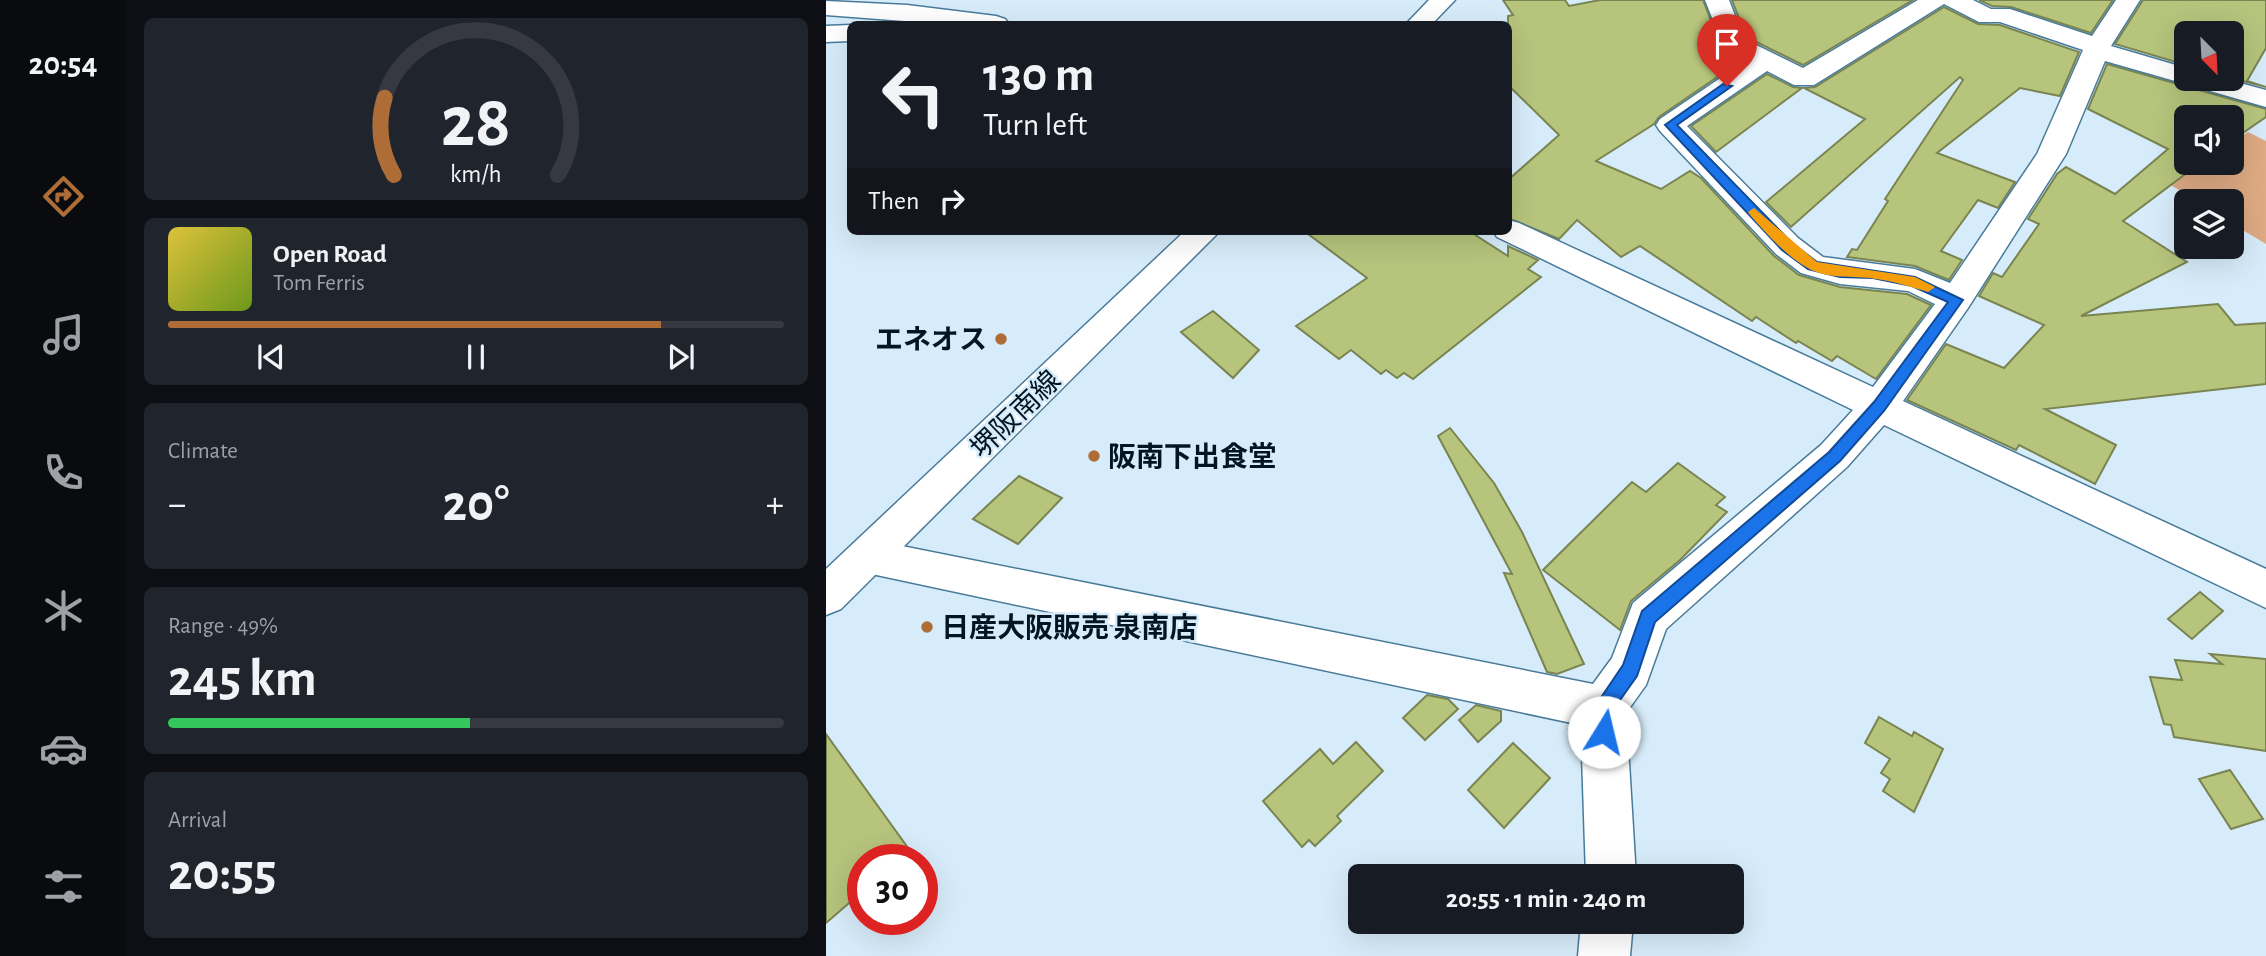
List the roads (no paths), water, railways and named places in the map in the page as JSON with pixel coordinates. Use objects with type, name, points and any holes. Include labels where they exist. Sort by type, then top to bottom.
[{"type":"street","points":[[1421,21],[1443,0]]},
{"type":"street","points":[[1717,0],[1733,43],[1804,79],[1935,0]]},
{"type":"street","points":[[1954,0],[1987,17],[2001,14],[2174,72]]},
{"type":"street","points":[[1610,864],[1603,708],[1630,670],[1648,617],[1834,456],[1879,406],[1956,300],[2051,154],[2097,48],[2128,0]]},
{"type":"street","points":[[826,31],[845,16],[939,21]]},
{"type":"street","points":[[1764,61],[1670,125],[1787,246],[1812,265],[1840,272],[1915,281],[1956,300]]},
{"type":"street","points":[[2238,91],[2266,99]]},
{"type":"street","points":[[1512,232],[2266,589]]},
{"type":"street","name":"堺阪南線","points":[[826,596],[1201,235]]},
{"type":"street","points":[[867,557],[1603,708]]},
{"type":"street","points":[[1604,956],[1606,934]]},
{"type":"place","name":"エネオス","points":[[1001,339]]},
{"type":"place","name":"阪南下出食堂","points":[[1094,456]]},
{"type":"place","name":"日産大阪販売 泉南店","points":[[927,627]]}]
